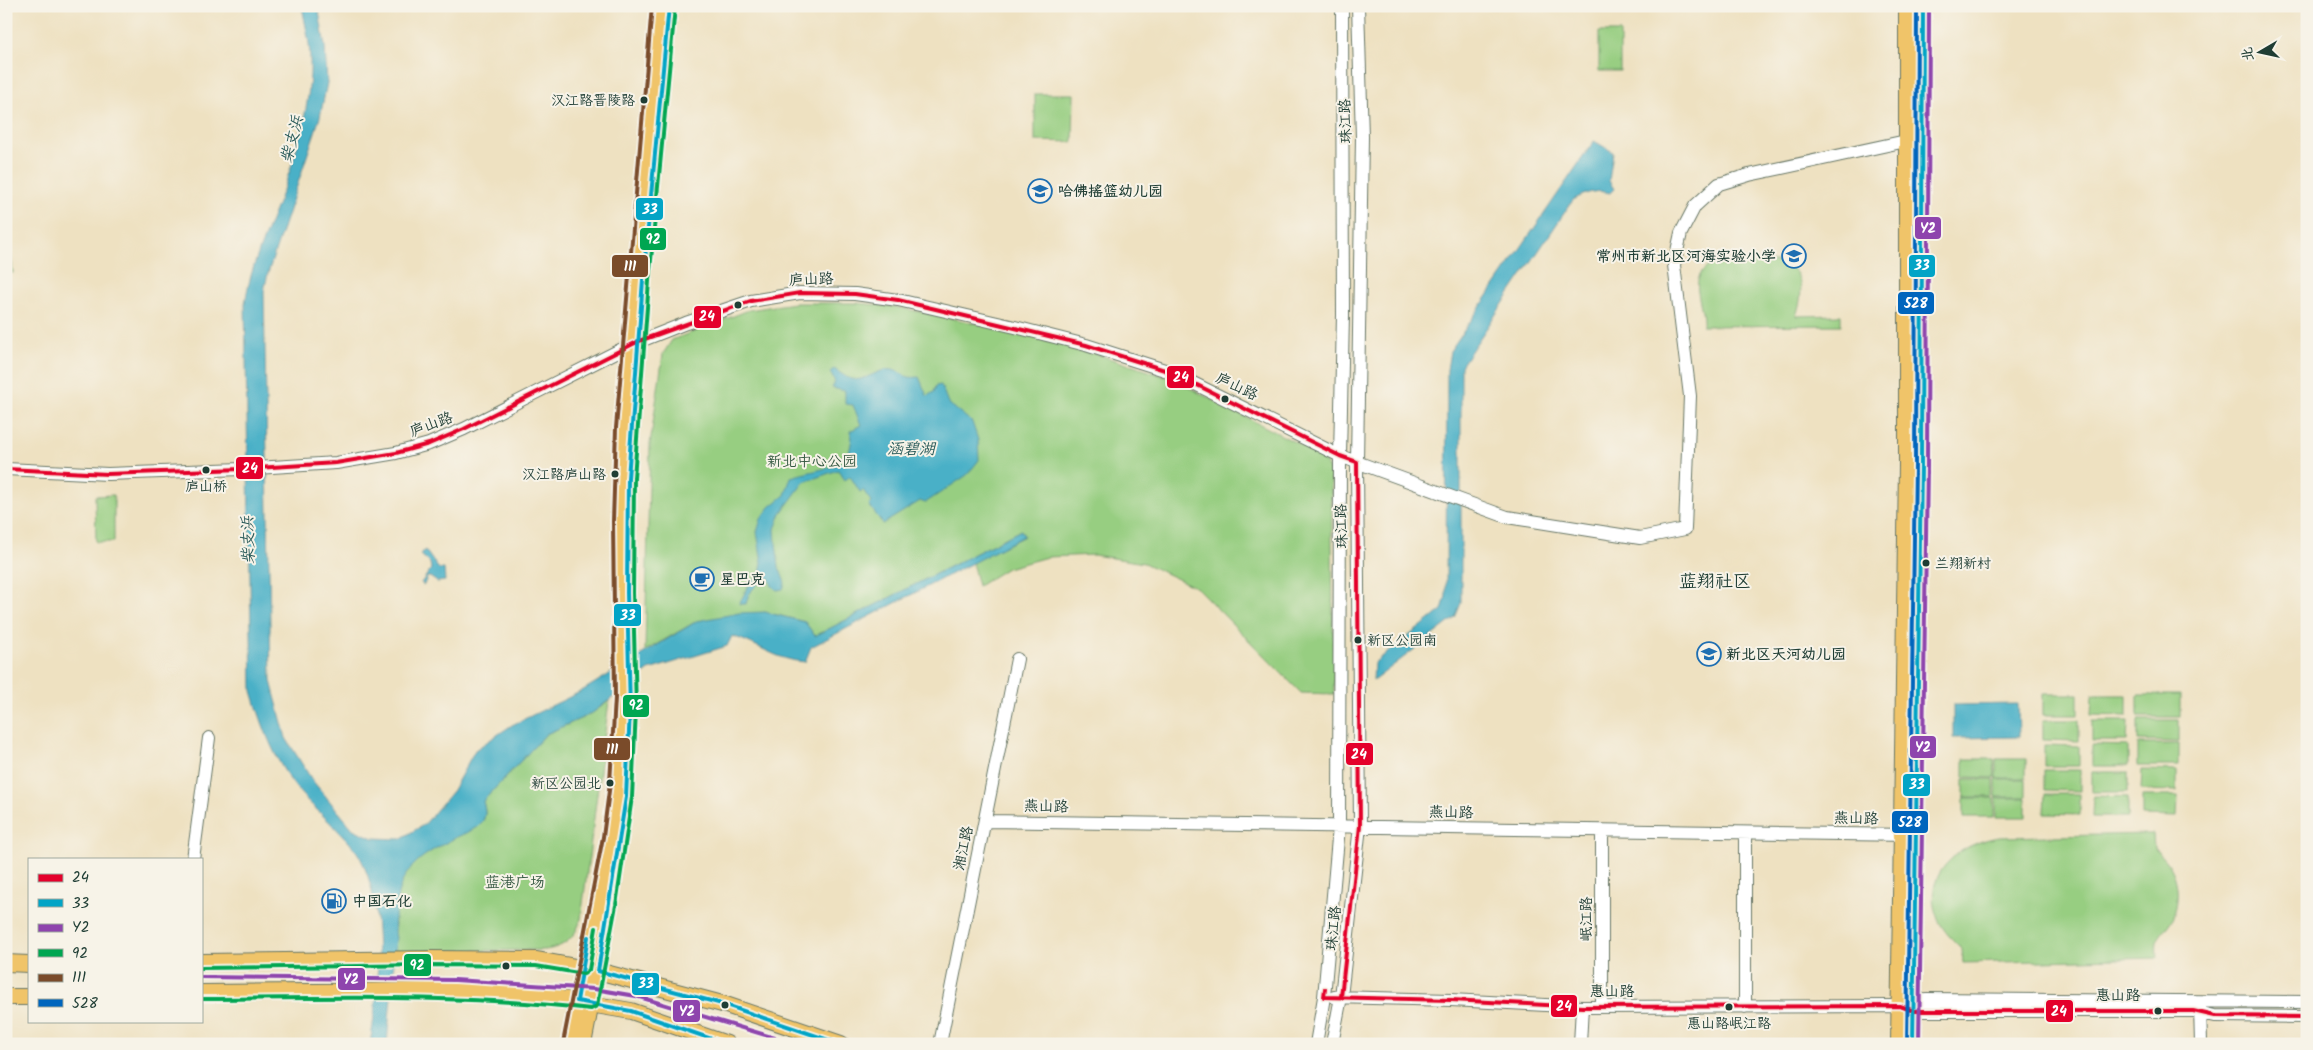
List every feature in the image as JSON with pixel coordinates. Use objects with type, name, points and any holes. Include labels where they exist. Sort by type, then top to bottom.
[{"type":"main road","points":[[583,1044],[587,974],[626,797],[625,651],[628,478],[633,344],[658,6]]},
{"type":"main road","points":[[633,344],[669,6]]},
{"type":"main road","points":[[1907,6],[1909,1006],[1913,1044]]},
{"type":"main road","points":[[1909,835],[1923,6]]},
{"type":"main road","points":[[202,962],[537,960],[587,974],[726,1005],[841,1044]]},
{"type":"main road","points":[[6,964],[28,964]]},
{"type":"main road","points":[[202,993],[489,992],[584,1002],[631,1011],[727,1044]]},
{"type":"main road","points":[[6,997],[28,997]]},
{"type":"main road","points":[[569,1044],[584,1002]]},
{"type":"main road","points":[[1899,1044],[1909,1006]]},
{"type":"street","name":"珠江路","points":[[1316,1044],[1324,997],[1339,827],[1340,456],[1343,315],[1342,6]]},
{"type":"street","name":"珠江路","points":[[1332,1044],[1341,997],[1360,826],[1357,462],[1362,137],[1358,6]]},
{"type":"street","name":"庐山路","points":[[6,469],[108,474],[268,468],[336,463],[396,453],[429,444],[464,429],[633,344],[751,301],[800,293],[855,294],[898,300],[1086,345],[1171,372],[1340,456],[1507,517],[1640,538],[1685,529],[1690,396],[1674,265],[1681,233],[1695,206],[1719,184],[1741,177],[1906,141]]},
{"type":"street","name":"湘江路","points":[[940,1044],[1017,659]]},
{"type":"street","points":[[192,858],[209,738]]},
{"type":"street","name":"燕山路","points":[[985,822],[1909,835]]},
{"type":"street","name":"岷江路","points":[[1602,831],[1602,1007]]},
{"type":"street","points":[[1745,833],[1745,1007]]},
{"type":"street","name":"惠山路","points":[[1324,997],[1451,1000],[1582,1008],[2200,1007],[2307,1002]]},
{"type":"street","points":[[2200,1007],[2201,1044]]},
{"type":"street","name":"惠山路","points":[[2200,1007],[2215,1016],[2307,1017]]},
{"type":"street","points":[[1580,1044],[1582,1008]]},
{"type":"green space","points":[[1599,32],[1620,32],[1620,71],[1599,71]]},
{"type":"green space","points":[[1035,94],[1074,94],[1073,142],[1035,141]]},
{"type":"green space","points":[[10,248],[13,273],[6,273],[6,249]]},
{"type":"green space","points":[[1720,261],[1783,262],[1790,266],[1799,278],[1801,292],[1796,316],[1841,315],[1841,325],[1703,326],[1698,281],[1701,273]]},
{"type":"green space","name":"新北中心公园","points":[[794,303],[855,303],[891,306],[1009,330],[1084,350],[1170,378],[1322,456],[1331,473],[1334,694],[1301,693],[1197,588],[1144,563],[1094,555],[1047,557],[1007,568],[978,586],[972,562],[1024,536],[1021,530],[815,636],[805,622],[765,612],[697,621],[645,651],[650,444],[663,354],[672,340],[749,310]]},
{"type":"green space","points":[[6,309],[9,320],[9,350],[6,351]]},
{"type":"green space","points":[[114,495],[114,542],[96,542],[95,496]]},
{"type":"green space","points":[[2043,694],[2078,694],[2078,715],[2043,715]]},
{"type":"green space","points":[[2092,695],[2127,695],[2127,716],[2091,715]]},
{"type":"green space","points":[[2138,695],[2180,695],[2180,717],[2138,717]]},
{"type":"green space","name":"蓝港广场","points":[[609,701],[581,919],[579,926],[572,936],[564,944],[545,950],[395,951],[396,896],[398,887],[407,870],[430,852],[479,825],[485,815],[483,801],[546,734],[591,714]]},
{"type":"green space","points":[[2043,720],[2079,720],[2079,741],[2043,740]]},
{"type":"green space","points":[[2138,720],[2179,720],[2179,742],[2138,741]]},
{"type":"green space","points":[[2092,721],[2128,721],[2127,741],[2092,741]]},
{"type":"green space","points":[[2138,744],[2179,744],[2179,766],[2138,766]]},
{"type":"green space","points":[[2044,745],[2079,746],[2079,766],[2044,766]]},
{"type":"green space","points":[[2092,745],[2128,746],[2128,766],[2092,766]]},
{"type":"green space","points":[[1964,759],[1994,759],[1995,778],[1964,777]]},
{"type":"green space","points":[[1996,759],[2026,759],[2026,778],[1996,778]]},
{"type":"green space","points":[[2044,770],[2080,770],[2080,791],[2044,790]]},
{"type":"green space","points":[[2142,770],[2177,771],[2177,791],[2141,790]]},
{"type":"green space","points":[[2092,772],[2128,772],[2128,792],[2092,792]]},
{"type":"green space","points":[[1964,779],[1994,779],[1994,797],[1964,797]]},
{"type":"green space","points":[[1996,779],[2026,779],[2026,797],[1996,797]]},
{"type":"green space","points":[[2045,794],[2080,794],[2080,815],[2044,814]]},
{"type":"green space","points":[[2093,796],[2128,797],[2128,817],[2092,817]]},
{"type":"green space","points":[[2142,796],[2178,796],[2177,817],[2142,816]]},
{"type":"green space","points":[[1964,798],[1994,798],[1994,817],[1964,817]]},
{"type":"green space","points":[[1996,798],[2026,798],[2026,817],[1996,817]]},
{"type":"green space","points":[[2153,834],[2154,849],[2168,863],[2176,881],[2177,890],[2177,900],[2172,919],[2157,942],[2157,958],[1963,963],[1962,949],[1945,931],[1938,919],[1934,903],[1934,888],[1939,875],[1947,863],[1958,854],[1985,840],[2000,837]]},
{"type":"water","points":[[302,6],[318,6],[325,46],[327,83],[320,117],[268,273],[264,291],[271,681],[286,738],[312,780],[353,829],[373,838],[400,839],[425,824],[453,790],[475,750],[512,725],[580,692],[697,621],[739,613],[765,612],[805,622],[815,636],[1021,530],[1024,536],[811,647],[805,662],[794,661],[776,655],[732,636],[727,646],[649,670],[591,714],[546,734],[483,801],[485,815],[478,826],[429,852],[406,874],[398,895],[395,919],[396,938],[387,1044],[370,1044],[376,999],[378,949],[377,923],[368,876],[356,850],[303,796],[285,772],[266,733],[252,691],[245,303],[256,260],[293,159],[306,108],[309,91],[310,53]]},
{"type":"water","points":[[1594,141],[1613,152],[1609,181],[1614,189],[1610,193],[1591,192],[1573,200],[1461,366],[1461,603],[1455,618],[1373,681],[1374,663],[1442,610],[1446,596],[1447,370],[1450,351]]},
{"type":"water","name":"涵碧湖","points":[[834,369],[856,380],[888,370],[897,371],[910,377],[919,377],[927,396],[934,392],[936,386],[941,385],[948,403],[972,422],[978,440],[979,460],[967,475],[925,503],[920,501],[883,524],[869,505],[872,503],[863,490],[860,492],[850,476],[845,480],[838,470],[804,482],[781,513],[775,529],[779,567],[785,583],[783,589],[777,590],[772,586],[769,578],[765,577],[749,593],[746,604],[739,604],[748,587],[760,574],[762,562],[757,532],[761,519],[770,507],[785,495],[791,477],[828,468],[848,459],[852,438],[850,431],[861,425],[853,405],[845,404],[845,391],[832,388],[835,382],[830,372]]},
{"type":"water","points":[[425,550],[439,569],[444,569],[445,581],[437,582],[427,577],[424,585],[421,583],[431,569],[430,563],[420,554]]},
{"type":"water","points":[[2018,704],[2019,737],[1953,738],[1953,705]]},
{"type":"transit line","name":"111","points":[[563,1043],[603,837],[610,783],[615,698],[613,521],[616,428],[652,6]]},
{"type":"transit line","name":"33","points":[[669,6],[643,280],[628,478],[627,593],[630,709],[626,797],[598,971],[726,1005],[840,1044]]},
{"type":"transit line","name":"528","points":[[1907,1044],[1915,465],[1917,6]]},
{"type":"transit line","name":"33","points":[[1913,1044],[1921,465],[1923,6]]},
{"type":"transit line","name":"Y2","points":[[1919,1044],[1927,465],[1929,6]]},
{"type":"transit line","name":"92","points":[[202,999],[396,998],[493,1001],[591,1009],[597,1006],[616,905],[632,797],[636,709],[633,593],[634,478],[649,281],[675,7]]},
{"type":"transit line","name":"24","points":[[6,469],[108,474],[241,469],[336,463],[396,453],[429,444],[464,429],[639,341],[751,301],[800,293],[855,294],[898,300],[1086,345],[1171,372],[1340,456],[1357,462],[1360,826],[1341,997]]},
{"type":"transit line","name":"92","points":[[202,968],[430,965],[536,966],[584,974],[589,970],[596,928]]},
{"type":"transit line","name":"33","points":[[588,937],[577,1001],[631,1011],[726,1044]]},
{"type":"transit line","name":"Y2","points":[[202,977],[455,980],[594,989],[636,996],[795,1044]]},
{"type":"transit line","name":"24","points":[[1325,989],[1324,997],[1451,1000],[1582,1007],[1900,1006],[1914,1011],[2193,1011],[2215,1016],[2307,1017]]},
{"type":"place","name":"汉江路晋陵路","points":[[644,100]]},
{"type":"place","name":"哈佛摇篮幼儿园","points":[[1040,191]]},
{"type":"place","name":"常州市新北区河海实验小学","points":[[1794,256]]},
{"type":"place","name":"庐山桥","points":[[206,470]]},
{"type":"place","name":"汉江路庐山路","points":[[615,474]]},
{"type":"place","name":"兰翔新村","points":[[1926,563]]},
{"type":"place","name":"星巴克","points":[[702,579]]},
{"type":"place","name":"新区公园南","points":[[1358,640]]},
{"type":"place","name":"新北区天河幼儿园","points":[[1709,654]]},
{"type":"place","name":"新区公园北","points":[[610,783]]},
{"type":"place","name":"中国石化","points":[[334,901]]},
{"type":"place","name":"惠山路岷江路","points":[[1729,1007]]},
{"type":"district","name":"蓝翔社区","points":[[1715,581]]},
{"type":"water label","name":"柴支浜","points":[[291,139]]},
{"type":"water label","name":"柴支浜","points":[[247,540]]}]
